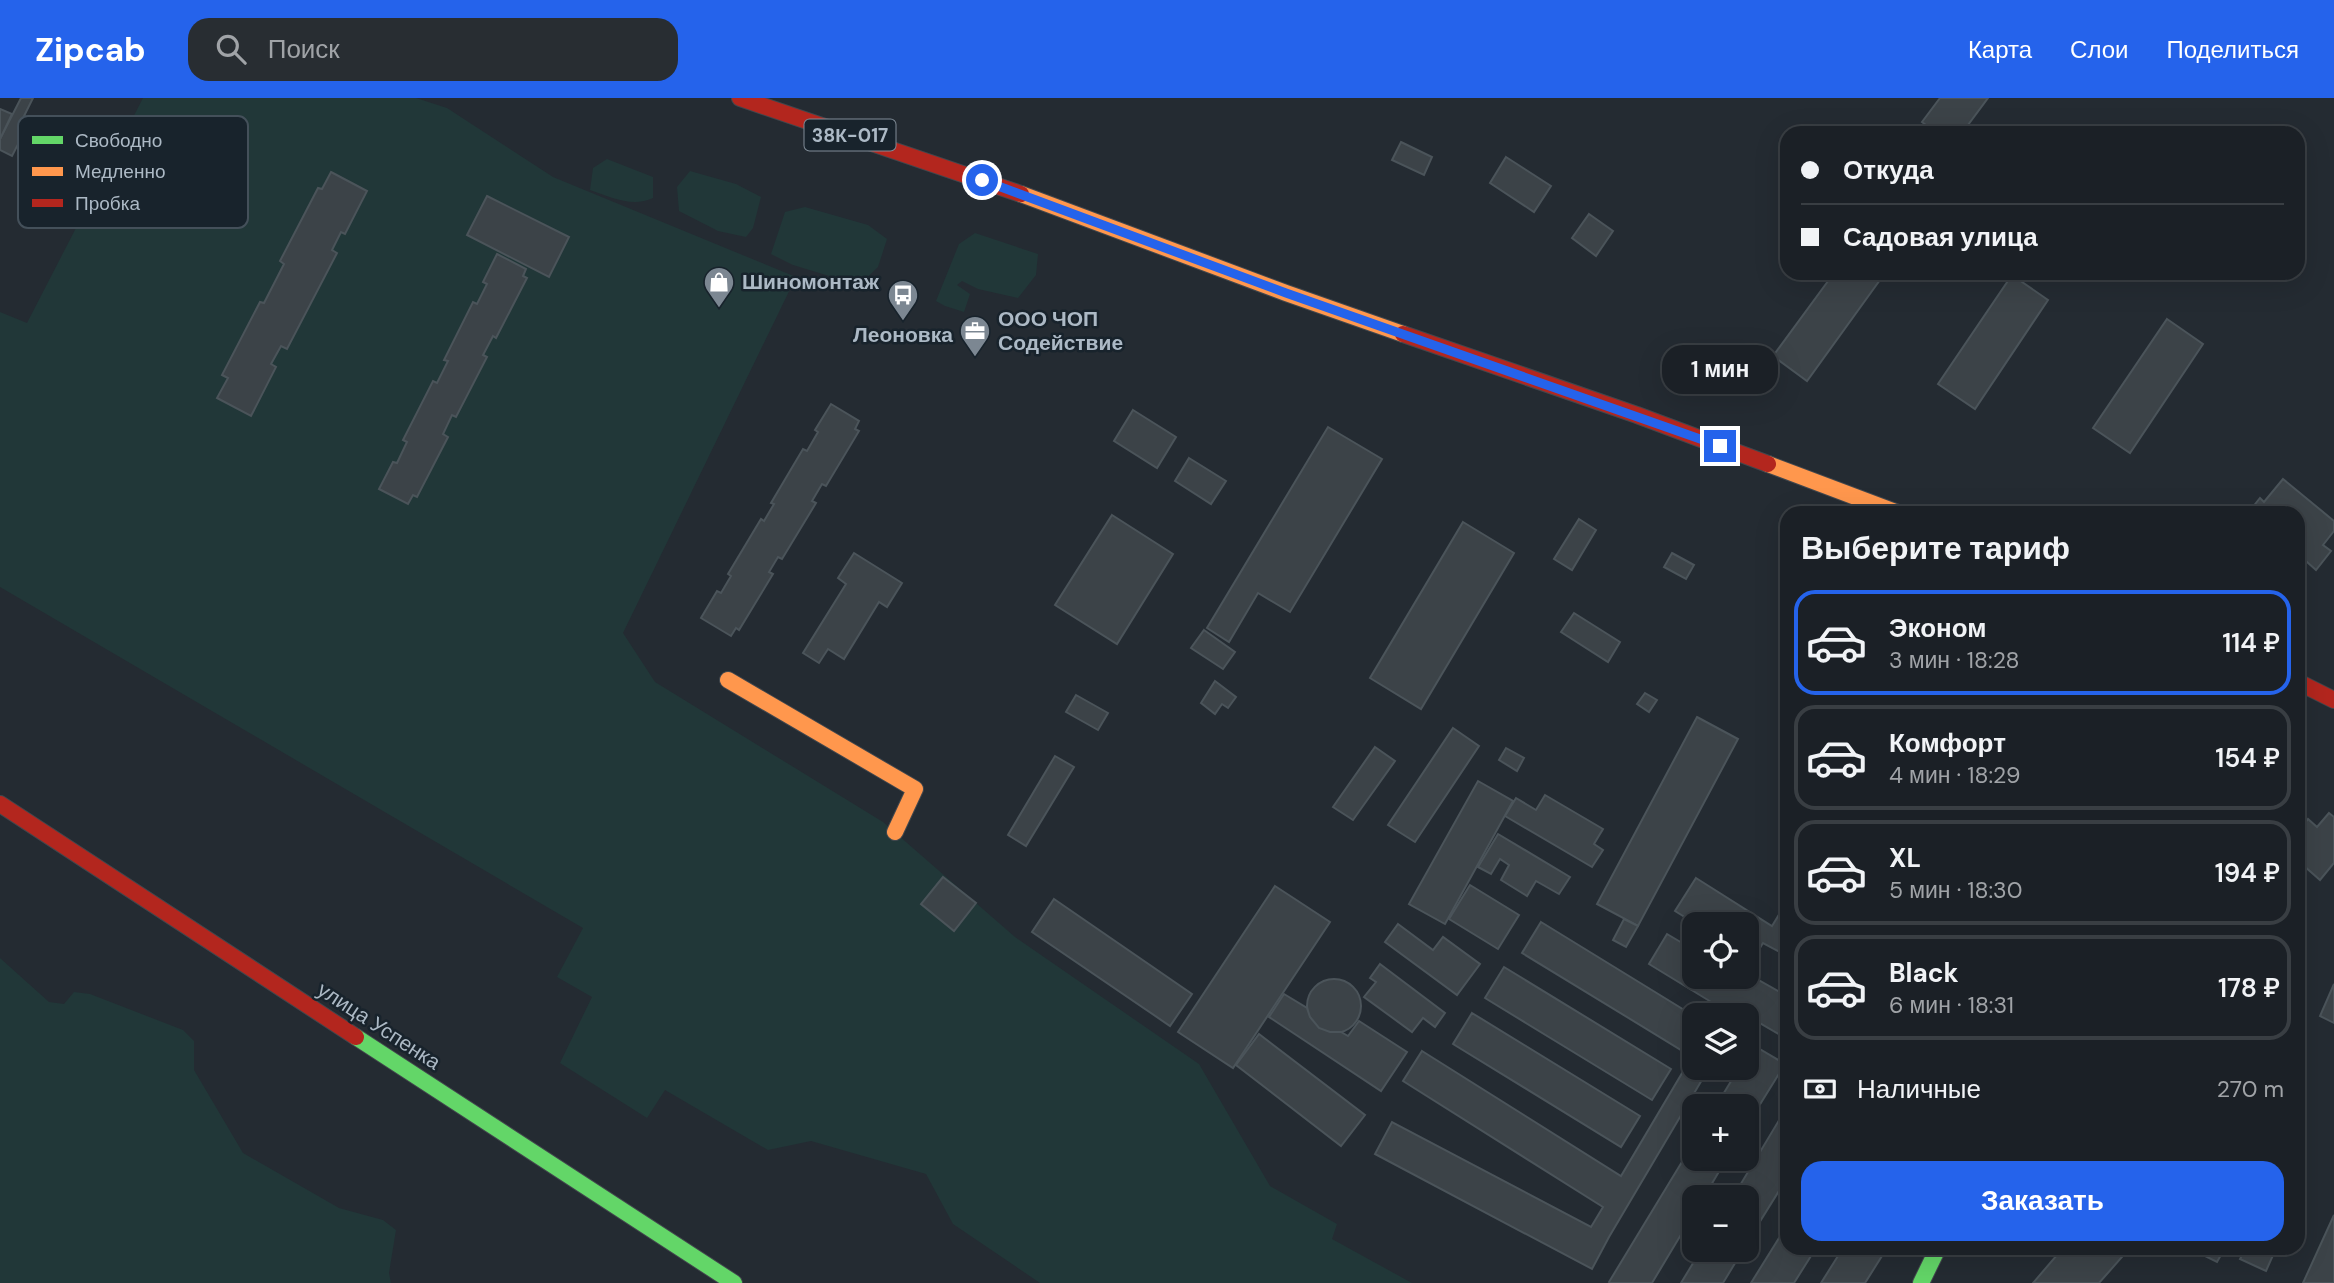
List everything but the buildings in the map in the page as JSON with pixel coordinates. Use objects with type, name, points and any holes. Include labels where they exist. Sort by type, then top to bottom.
[{"type":"main road","name":"38К-017","points":[[740,98],[972,177],[1286,293],[1637,415],[1879,506]]},
{"type":"main road","points":[[728,680],[915,789],[895,832]]},
{"type":"main road","points":[[2305,686],[2334,700]]},
{"type":"main road","name":"улица Успенка","points":[[0,804],[734,1283]]},
{"type":"main road","points":[[1921,1283],[1934,1255]]},
{"type":"green space","points":[[143,98],[416,98],[447,108],[553,177],[796,277],[623,633],[655,682],[883,822],[1015,937],[1199,1064],[1270,1186],[1337,1224],[1332,1239],[1412,1283],[1040,1283],[953,1224],[926,1174],[811,1141],[768,1150],[665,1090],[647,1118],[560,1063],[592,997],[557,977],[583,928],[0,587],[0,312],[27,323],[76,228],[248,228],[248,116],[134,116]]},
{"type":"green space","points":[[607,159],[653,177],[653,198],[629,202],[590,190],[593,168]]},
{"type":"green space","points":[[690,171],[736,184],[761,197],[753,228],[746,237],[718,231],[679,211],[677,187]]},
{"type":"green space","points":[[805,207],[868,225],[887,239],[878,267],[859,285],[793,265],[771,254],[785,212]]},
{"type":"green space","points":[[975,233],[1038,254],[1036,275],[1018,298],[978,289],[962,281],[957,285],[970,294],[964,312],[936,301],[959,244]]},
{"type":"green space","points":[[0,958],[49,1002],[64,1004],[74,992],[90,994],[183,1030],[194,1041],[194,1070],[243,1153],[339,1208],[383,1220],[396,1230],[389,1273],[391,1283],[0,1283]]},
{"type":"traffic: fast","points":[[356,1037],[734,1283]]},
{"type":"traffic: fast","points":[[1921,1283],[1935,1255]]},
{"type":"traffic: slow","points":[[1021,194],[1403,334]]},
{"type":"traffic: slow","points":[[1768,464],[1879,506]]},
{"type":"traffic: slow","points":[[728,680],[915,789],[895,832]]},
{"type":"traffic: jam","points":[[740,98],[1021,194]]},
{"type":"traffic: jam","points":[[1403,334],[1637,415],[1768,464]]},
{"type":"traffic: jam","points":[[2305,686],[2334,700]]},
{"type":"traffic: jam","points":[[0,804],[356,1037]]},
{"type":"place","name":"Шиномонтаж","points":[[719,309]]},
{"type":"place","name":"Леоновка","points":[[903,322]]},
{"type":"place","name":"ООО ЧОП Содействие","points":[[975,358]]},
{"type":"route","points":[[982,180],[1286,293],[1720,446]]}]
